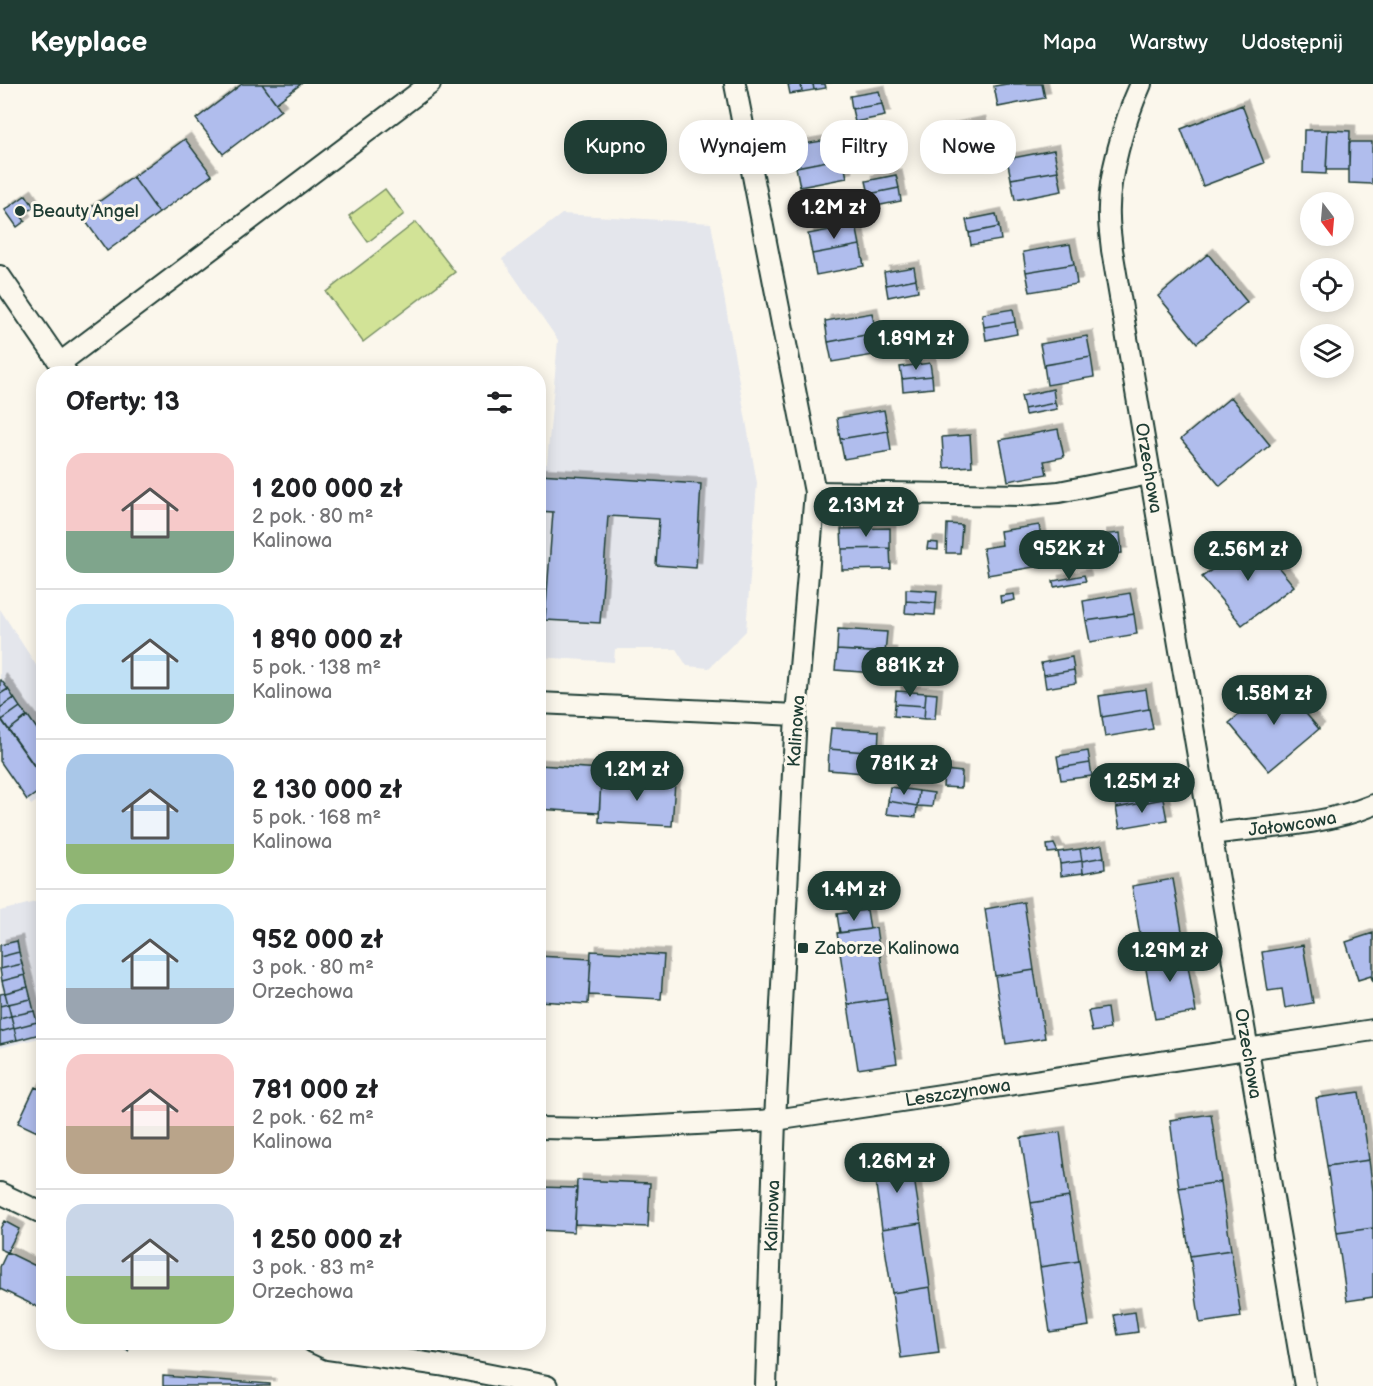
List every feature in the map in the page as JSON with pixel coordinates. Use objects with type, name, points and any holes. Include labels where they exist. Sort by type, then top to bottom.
[{"type":"street","points":[[67,366],[430,84]]},
{"type":"street","name":"Kalinowa","points":[[735,84],[815,492],[796,715],[775,1120],[766,1386]]},
{"type":"street","name":"Orzechowa","points":[[1141,84],[1118,154],[1111,186],[1108,215],[1112,250],[1305,1386]]},
{"type":"street","points":[[0,276],[63,366]]},
{"type":"street","points":[[815,492],[1023,495],[1059,492],[1149,474]]},
{"type":"street","points":[[546,703],[796,715]]},
{"type":"street","name":"Jałowcowa","points":[[1211,834],[1316,821],[1373,805]]},
{"type":"street","name":"Leszczynowa","points":[[546,1128],[599,1129],[775,1120],[1373,1030]]},
{"type":"street","points":[[0,1193],[36,1210]]},
{"type":"street","points":[[335,1350],[440,1365],[547,1386]]},
{"type":"shaded area","points":[[562,214],[711,223],[757,483],[746,631],[709,668],[687,666],[676,649],[615,649],[614,662],[546,657],[546,463],[558,340],[502,259]]},
{"type":"shaded area","points":[[0,609],[36,665],[36,802],[31,805],[0,761]]},
{"type":"shaded area","points":[[36,902],[36,1039],[0,1048],[0,911]]},
{"type":"green space","points":[[385,189],[404,214],[368,242],[349,216]]},
{"type":"green space","points":[[416,222],[455,272],[363,342],[326,292]]},
{"type":"building","points":[[242,84],[262,84],[281,110],[223,154],[196,119]]},
{"type":"building","points":[[262,84],[301,84],[276,103]]},
{"type":"building","points":[[788,84],[801,84],[802,92],[790,94]]},
{"type":"building","points":[[801,84],[813,84],[814,90],[802,92]]},
{"type":"building","points":[[813,84],[825,84],[826,88],[814,90]]},
{"type":"building","points":[[1042,84],[1045,98],[998,107],[994,86]]},
{"type":"building","points":[[879,91],[882,104],[852,109],[850,96]]},
{"type":"building","points":[[882,104],[885,116],[855,120],[852,109]]},
{"type":"building","points":[[1242,105],[1264,163],[1203,186],[1181,129]]},
{"type":"building","points":[[1304,130],[1328,130],[1326,174],[1303,173]]},
{"type":"building","points":[[1328,130],[1350,131],[1349,170],[1326,170]]},
{"type":"building","points":[[185,139],[212,175],[159,213],[133,177]]},
{"type":"building","points":[[820,141],[820,162],[808,165],[808,143]]},
{"type":"building","points":[[1349,142],[1372,142],[1372,184],[1349,183]]},
{"type":"building","points":[[1054,150],[1058,171],[1011,179],[1010,174],[1016,174],[1016,157]]},
{"type":"building","points":[[820,162],[820,174],[846,174],[847,178],[800,187],[797,174],[808,174],[808,165]]},
{"type":"building","points":[[1058,171],[1062,191],[1015,200],[1011,179]]},
{"type":"building","points":[[896,175],[899,188],[869,194],[866,181]]},
{"type":"building","points":[[133,177],[159,213],[107,251],[81,215]]},
{"type":"building","points":[[899,188],[901,201],[871,207],[869,194]]},
{"type":"building","points":[[26,195],[34,207],[21,216],[25,221],[17,227],[5,210]]},
{"type":"building","points":[[996,214],[999,227],[969,233],[966,220]]},
{"type":"building","points":[[856,225],[860,245],[812,254],[808,234]]},
{"type":"building","points":[[999,227],[1001,240],[971,245],[969,233]]},
{"type":"building","points":[[1070,244],[1074,264],[1026,272],[1023,252]]},
{"type":"building","points":[[860,245],[864,266],[816,275],[812,254]]},
{"type":"building","points":[[1208,254],[1247,302],[1197,343],[1158,296]]},
{"type":"building","points":[[1074,264],[1077,284],[1030,292],[1026,272]]},
{"type":"building","points":[[914,267],[916,279],[886,285],[884,272]]},
{"type":"building","points":[[916,279],[918,291],[888,297],[886,285]]},
{"type":"building","points":[[1013,309],[1015,322],[984,327],[982,314]]},
{"type":"building","points":[[872,313],[876,333],[828,342],[825,321]]},
{"type":"building","points":[[1015,322],[1017,334],[986,340],[984,327]]},
{"type":"building","points":[[876,333],[880,354],[832,362],[828,342]]},
{"type":"building","points":[[1087,336],[1091,357],[1044,365],[1040,344]]},
{"type":"building","points":[[1091,357],[1094,377],[1047,385],[1044,365]]},
{"type":"building","points":[[930,363],[932,376],[902,379],[900,367]]},
{"type":"building","points":[[932,376],[933,388],[903,391],[902,379]]},
{"type":"building","points":[[1053,389],[1055,403],[1024,409],[1021,396]]},
{"type":"building","points":[[1231,397],[1270,445],[1220,486],[1181,439]]},
{"type":"building","points":[[1055,403],[1057,409],[1025,415],[1024,409]]},
{"type":"building","points":[[884,410],[888,431],[840,439],[837,418]]},
{"type":"building","points":[[1058,429],[1064,457],[1044,461],[1047,474],[1008,481],[1000,440]]},
{"type":"building","points":[[888,431],[891,451],[844,459],[840,439]]},
{"type":"building","points":[[970,435],[972,466],[944,468],[942,437]]},
{"type":"building","points":[[546,474],[701,484],[696,568],[656,565],[659,519],[608,516],[600,623],[546,620],[553,512],[546,512]]},
{"type":"building","points":[[947,524],[962,525],[960,553],[946,553]]},
{"type":"building","points":[[1039,525],[1046,565],[988,575],[983,548],[1002,545],[1000,531]]},
{"type":"building","points":[[890,528],[890,548],[842,549],[841,529]]},
{"type":"building","points":[[1120,533],[1122,553],[1103,555],[1101,535]]},
{"type":"building","points":[[1255,539],[1294,586],[1242,625],[1202,577]]},
{"type":"building","points":[[928,542],[938,543],[938,550],[927,549]]},
{"type":"building","points":[[890,548],[891,569],[842,570],[842,549]]},
{"type":"building","points":[[1084,575],[1086,581],[1054,587],[1053,581]]},
{"type":"building","points":[[906,589],[937,591],[936,603],[906,601]]},
{"type":"building","points":[[1130,593],[1134,614],[1086,621],[1083,601]]},
{"type":"building","points":[[1014,594],[1015,600],[1001,603],[1000,596]]},
{"type":"building","points":[[906,601],[936,603],[935,615],[905,613]]},
{"type":"building","points":[[1134,614],[1137,634],[1090,642],[1086,621]]},
{"type":"building","points":[[838,629],[887,632],[885,653],[837,650]]},
{"type":"building","points":[[837,650],[891,653],[889,674],[835,670]]},
{"type":"building","points":[[1072,657],[1074,670],[1044,675],[1041,663]]},
{"type":"building","points":[[1074,670],[1076,683],[1046,688],[1044,675]]},
{"type":"building","points":[[0,681],[8,689],[0,694]]},
{"type":"building","points":[[1279,682],[1319,729],[1269,771],[1229,723]]},
{"type":"building","points":[[8,689],[14,698],[0,708],[0,694]]},
{"type":"building","points":[[1146,689],[1149,709],[1102,717],[1099,696]]},
{"type":"building","points":[[896,691],[926,693],[925,706],[895,704]]},
{"type":"building","points":[[926,693],[937,694],[935,719],[924,719]]},
{"type":"building","points":[[14,698],[20,707],[2,720],[0,708]]},
{"type":"building","points":[[895,704],[925,706],[924,719],[894,716]]},
{"type":"building","points":[[20,707],[27,716],[9,730],[2,720]]},
{"type":"building","points":[[1149,709],[1153,729],[1105,737],[1102,717]]},
{"type":"building","points":[[28,716],[36,728],[36,768],[9,730]]},
{"type":"building","points":[[0,718],[36,769],[36,794],[27,800],[0,761]]},
{"type":"building","points":[[831,728],[879,731],[878,753],[829,749]]},
{"type":"building","points":[[829,749],[878,753],[876,774],[828,770]]},
{"type":"building","points":[[1088,751],[1090,763],[1059,768],[1057,756]]},
{"type":"building","points":[[1090,763],[1092,776],[1061,780],[1059,768]]},
{"type":"building","points":[[546,766],[602,769],[599,813],[546,810]]},
{"type":"building","points":[[944,770],[962,772],[961,788],[943,787]]},
{"type":"building","points":[[601,777],[675,782],[672,826],[599,822]]},
{"type":"building","points":[[1160,779],[1163,799],[1116,808],[1112,787]]},
{"type":"building","points":[[890,787],[919,791],[917,806],[888,801]]},
{"type":"building","points":[[919,791],[934,793],[932,807],[917,806]]},
{"type":"building","points":[[1163,799],[1167,820],[1120,828],[1116,808]]},
{"type":"building","points":[[888,801],[917,806],[916,817],[886,814]]},
{"type":"building","points":[[1054,844],[1058,852],[1048,853],[1047,845]]},
{"type":"building","points":[[1102,845],[1104,857],[1082,861],[1080,849]]},
{"type":"building","points":[[1080,849],[1082,861],[1060,864],[1058,852]]},
{"type":"building","points":[[1104,857],[1105,869],[1083,873],[1082,861]]},
{"type":"building","points":[[1082,861],[1083,873],[1061,876],[1060,864]]},
{"type":"building","points":[[1173,879],[1185,948],[1143,953],[1132,886]]},
{"type":"building","points":[[1024,902],[1034,970],[995,976],[985,909]]},
{"type":"building","points":[[867,910],[870,929],[840,933],[837,914]]},
{"type":"building","points":[[876,928],[887,999],[848,1005],[837,933]]},
{"type":"building","points":[[1373,933],[1373,982],[1371,976],[1358,980],[1346,942]]},
{"type":"building","points":[[17,941],[19,952],[0,957],[0,945]]},
{"type":"building","points":[[1303,945],[1313,1003],[1285,1008],[1282,989],[1268,991],[1262,952]]},
{"type":"building","points":[[1185,948],[1196,1012],[1155,1019],[1143,953]]},
{"type":"building","points":[[591,951],[664,955],[661,999],[589,995]]},
{"type":"building","points":[[19,952],[22,964],[0,969],[0,957]]},
{"type":"building","points":[[546,956],[591,959],[588,1004],[546,1001]]},
{"type":"building","points":[[22,964],[25,975],[2,981],[0,969]]},
{"type":"building","points":[[1034,970],[1045,1038],[1006,1044],[995,976]]},
{"type":"building","points":[[25,975],[28,987],[5,993],[2,981]]},
{"type":"building","points":[[28,987],[31,999],[8,1004],[5,993]]},
{"type":"building","points":[[5,993],[8,1004],[0,1006],[0,994]]},
{"type":"building","points":[[31,999],[34,1011],[11,1016],[8,1004]]},
{"type":"building","points":[[887,999],[897,1063],[858,1069],[848,1005]]},
{"type":"building","points":[[8,1004],[11,1016],[0,1019],[0,1006]]},
{"type":"building","points":[[1107,1008],[1110,1029],[1092,1032],[1088,1011]]},
{"type":"building","points":[[34,1011],[36,1022],[14,1028],[11,1016]]},
{"type":"building","points":[[11,1016],[14,1028],[0,1032],[0,1019]]},
{"type":"building","points":[[36,1022],[36,1035],[17,1040],[14,1028]]},
{"type":"building","points":[[14,1028],[17,1040],[0,1044],[0,1032]]},
{"type":"building","points":[[35,1087],[36,1087],[36,1131],[18,1123]]},
{"type":"building","points":[[1359,1092],[1369,1160],[1327,1166],[1316,1098]]},
{"type":"building","points":[[1211,1114],[1221,1182],[1179,1188],[1170,1120]]},
{"type":"building","points":[[1060,1132],[1069,1197],[1031,1203],[1021,1138]]},
{"type":"building","points":[[911,1158],[921,1223],[882,1229],[873,1164]]},
{"type":"building","points":[[1369,1160],[1373,1191],[1373,1228],[1337,1233],[1327,1166]]},
{"type":"building","points":[[577,1180],[650,1183],[648,1227],[575,1224]]},
{"type":"building","points":[[1221,1182],[1231,1250],[1190,1256],[1179,1188]]},
{"type":"building","points":[[546,1187],[577,1188],[574,1232],[546,1230]]},
{"type":"building","points":[[1069,1197],[1079,1261],[1040,1267],[1031,1203]]},
{"type":"building","points":[[4,1221],[19,1229],[7,1252],[0,1249],[0,1229]]},
{"type":"building","points":[[921,1223],[930,1287],[892,1293],[882,1229]]},
{"type":"building","points":[[1373,1228],[1373,1297],[1347,1301],[1337,1233]]},
{"type":"building","points":[[1231,1250],[1241,1317],[1200,1323],[1190,1256]]},
{"type":"building","points":[[7,1252],[36,1266],[36,1306],[0,1289],[0,1267]]},
{"type":"building","points":[[1079,1261],[1089,1326],[1050,1332],[1040,1267]]},
{"type":"building","points":[[930,1287],[939,1353],[901,1358],[892,1293]]},
{"type":"building","points":[[1135,1312],[1138,1332],[1118,1335],[1114,1315]]},
{"type":"building","points":[[163,1376],[270,1384],[270,1386],[163,1386]]},
{"type":"place","name":"Beauty Angel","points":[[20,211]]},
{"type":"place","name":"Zaborze Kalinowa","points":[[803,948]]}]
